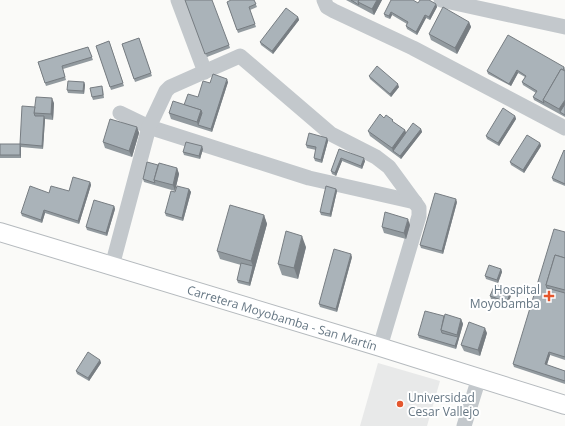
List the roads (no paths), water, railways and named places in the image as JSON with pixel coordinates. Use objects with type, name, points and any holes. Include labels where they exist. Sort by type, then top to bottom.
[{"type":"main road","name":"Carretera Moyobamba - San Martín","points":[[0,232],[380,347],[565,405]]},
{"type":"street","points":[[178,0],[205,72]]},
{"type":"street","points":[[324,0],[327,7],[334,12],[413,48],[565,128]]},
{"type":"street","points":[[441,0],[565,26]]},
{"type":"street","points":[[112,266],[149,128],[168,88],[237,57],[242,57],[331,134],[376,157],[389,167],[419,208],[420,216],[380,347]]},
{"type":"street","points":[[120,113],[149,128],[309,178],[415,202]]},
{"type":"street","points":[[464,426],[479,378]]},
{"type":"place","name":"Hospital Moyobamba","points":[[549,296]]},
{"type":"place","name":"Universidad Cesar Vallejo","points":[[400,404]]}]
